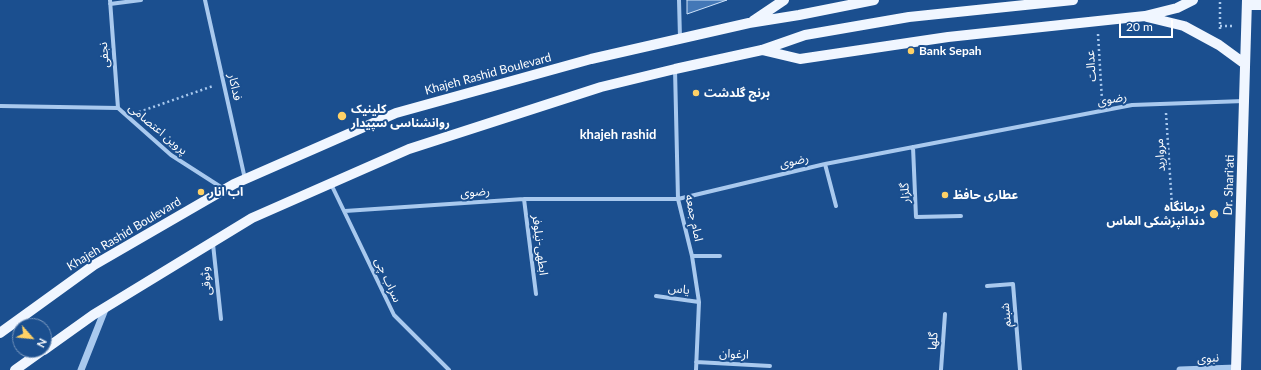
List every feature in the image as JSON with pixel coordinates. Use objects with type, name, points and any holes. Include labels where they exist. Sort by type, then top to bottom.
[{"type":"main road","points":[[749,23],[784,0]]},
{"type":"main road","name":"Khajeh Rashid Boulevard","points":[[0,332],[94,265],[224,190],[245,179],[396,112],[591,59],[680,38],[749,23],[799,16],[874,0]]},
{"type":"main road","points":[[52,344],[106,307],[252,218],[409,149],[601,87],[762,50],[805,35],[909,17],[1073,0]]},
{"type":"main road","points":[[762,50],[800,59],[948,37],[1146,16],[1177,8],[1193,0]]},
{"type":"main road","points":[[1247,2],[1261,5]]},
{"type":"main road","name":"Dr. Shari'ati","points":[[1236,369],[1247,2]]},
{"type":"main road","points":[[1146,16],[1184,26],[1220,45],[1245,64]]},
{"type":"main road","points":[[15,370],[32,358]]},
{"type":"street","points":[[110,2],[141,0]]},
{"type":"street","name":"فداکار","points":[[205,0],[245,179]]},
{"type":"street","points":[[679,0],[680,38]]},
{"type":"street","name":"نجفی","points":[[110,2],[118,108]]},
{"type":"street","name":"امام جمعه","points":[[675,69],[678,199],[692,256],[699,302],[696,370]]},
{"type":"street","name":"رضوی","points":[[345,211],[524,199],[678,199],[825,164],[1132,105],[1244,101]]},
{"type":"street","name":"پروین اعتصامی","points":[[0,106],[118,108],[171,155],[224,190]]},
{"type":"street","name":"گلزار","points":[[912,147],[916,217],[961,216]]},
{"type":"street","points":[[825,164],[836,206]]},
{"type":"street","name":"سراب چی","points":[[331,183],[394,315],[449,370]]},
{"type":"street","name":"ابطهی-نیلوفر","points":[[524,199],[536,294]]},
{"type":"street","name":"وثوقی","points":[[212,241],[220,319]]},
{"type":"street","points":[[692,256],[720,256]]},
{"type":"street","name":"شبنم","points":[[987,286],[1014,284],[1020,370]]},
{"type":"street","name":"یاس","points":[[656,296],[699,302]]},
{"type":"street","points":[[81,370],[106,307]]},
{"type":"street","name":"گلها","points":[[941,370],[945,314]]},
{"type":"street","name":"ارغوان","points":[[696,362],[770,366]]},
{"type":"street","name":"نبوی","points":[[1180,370],[1236,369]]},
{"type":"path","points":[[1220,0],[1220,45]]},
{"type":"path","name":"عدالت","points":[[1097,21],[1103,111]]},
{"type":"path","points":[[127,116],[223,83]]},
{"type":"path","name":"مروارید","points":[[1165,103],[1172,206]]},
{"type":"building","points":[[687,0],[727,0],[687,14]]},
{"type":"place","name":"Bank Sepah","points":[[911,51]]},
{"type":"place","name":"برنج گلدشت","points":[[696,93]]},
{"type":"place","name":"کلینیک روانشناسی سپیدار","points":[[342,116]]},
{"type":"place","name":"اب انار","points":[[201,192]]},
{"type":"place","name":"عطاری حافظ","points":[[945,195]]},
{"type":"place","name":"درمانگاه دندانپزشکی الماس","points":[[1214,214]]},
{"type":"district","name":"khajeh rashid","points":[[618,135]]}]
